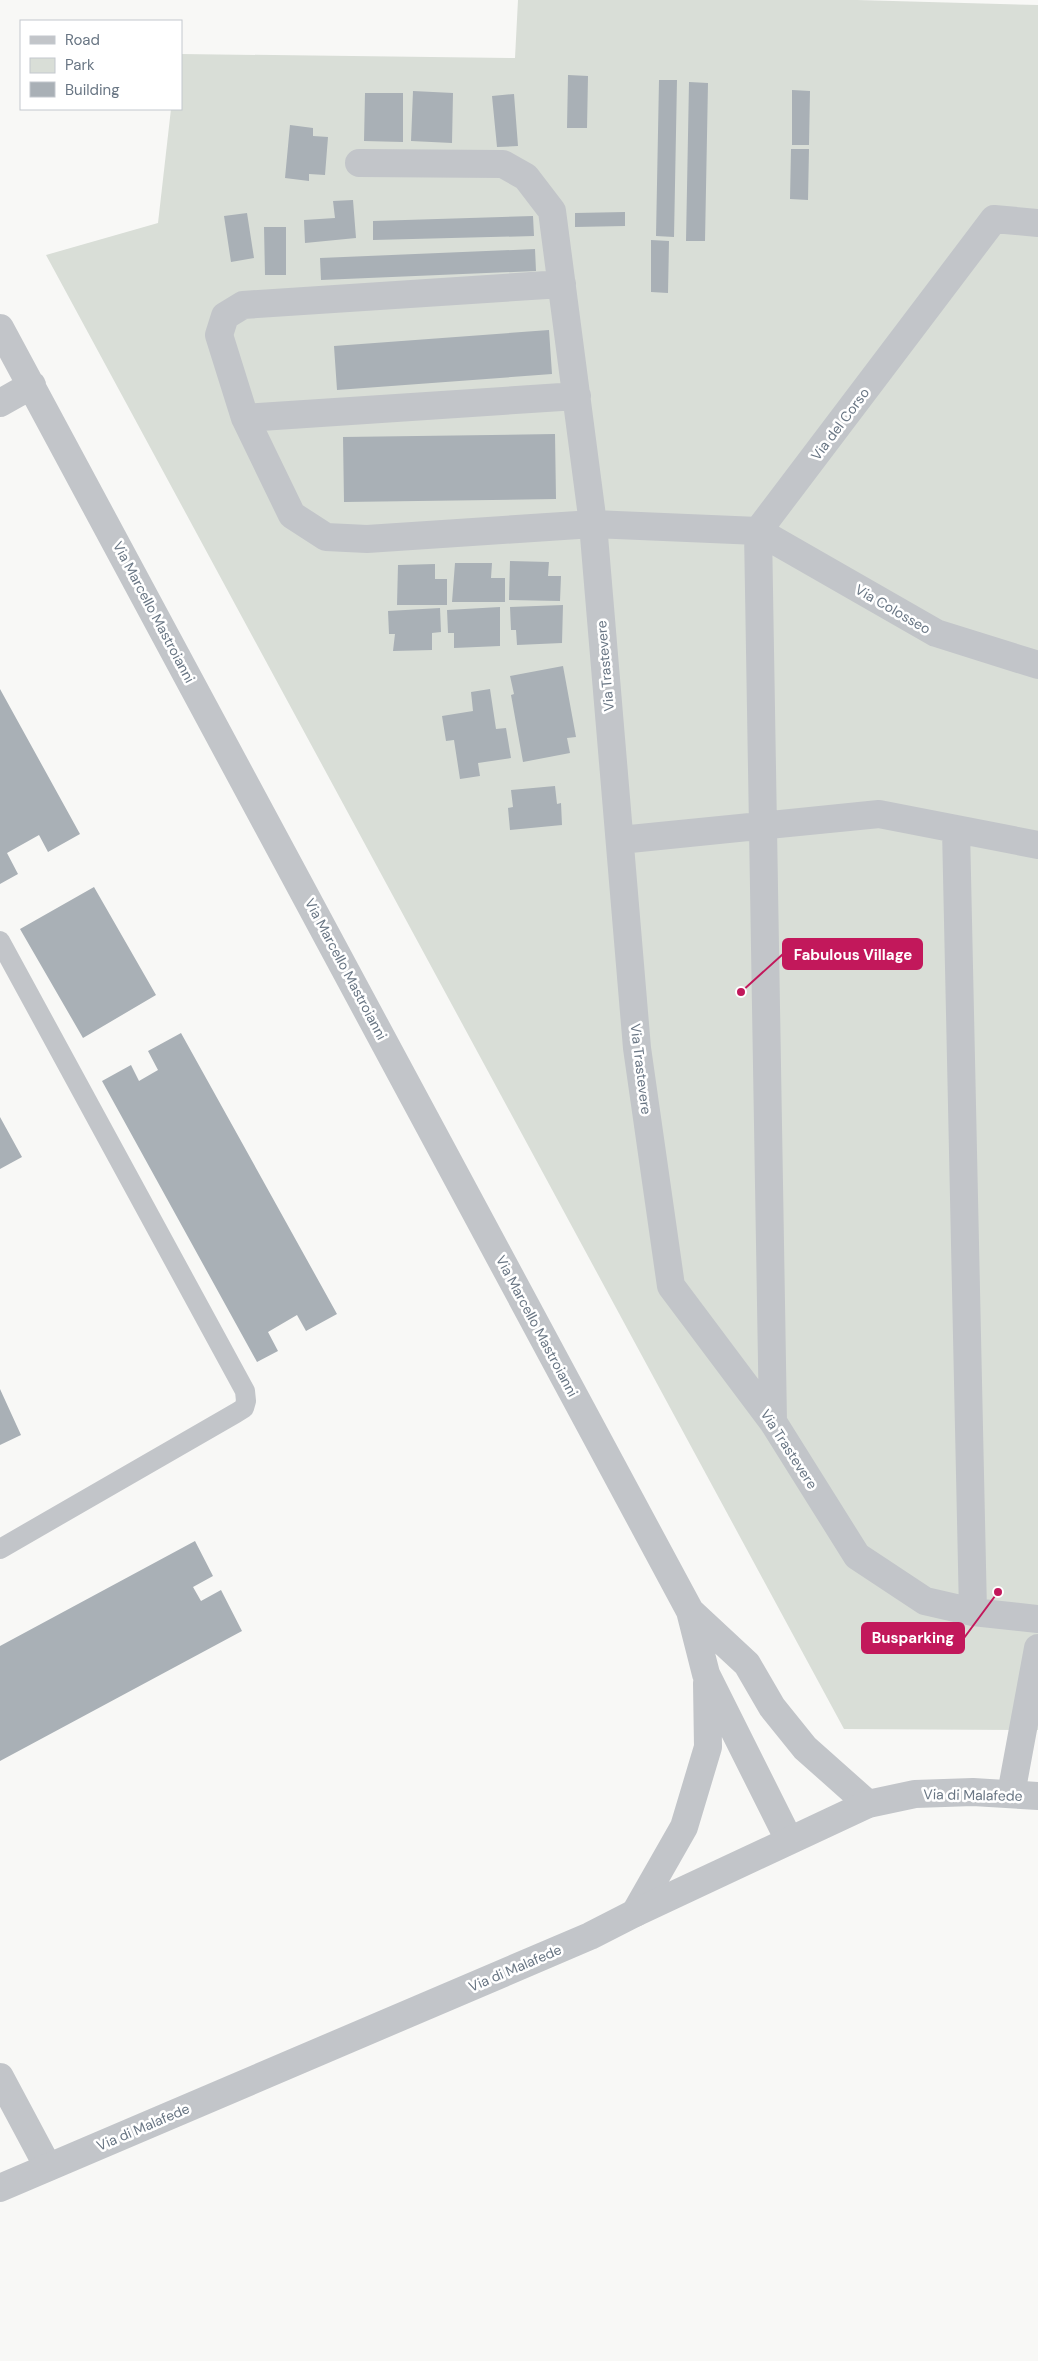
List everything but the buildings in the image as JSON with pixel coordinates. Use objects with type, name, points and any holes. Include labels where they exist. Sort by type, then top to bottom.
[{"type":"street","name":"Via Trastevere","points":[[359,162],[503,164],[526,177],[552,211],[594,524],[637,1048],[671,1286],[772,1422],[857,1556],[925,1601],[973,1612]]},
{"type":"street","name":"Via del Corso","points":[[758,532],[994,220],[1038,223]]},
{"type":"street","points":[[562,284],[243,305],[225,316],[219,335],[245,418],[292,515],[326,537],[367,540],[594,524],[758,532],[772,1422]]},
{"type":"street","name":"Via Marcello Mastroianni","points":[[0,328],[690,1611]]},
{"type":"street","points":[[0,403],[32,386]]},
{"type":"street","points":[[245,418],[577,396]]},
{"type":"street","name":"Via Colosseo","points":[[758,532],[936,633],[1038,665]]},
{"type":"street","points":[[620,840],[879,814],[1038,844]]},
{"type":"street","points":[[956,829],[973,1612],[1038,1619]]},
{"type":"street","points":[[690,1611],[706,1674],[789,1840]]},
{"type":"street","points":[[690,1611],[747,1664],[772,1707],[805,1748],[868,1804]]},
{"type":"street","points":[[1011,1794],[1032,1706],[1038,1648]]},
{"type":"street","points":[[635,1913],[684,1827],[708,1747],[706,1674]]},
{"type":"street","name":"Via di Malafede","points":[[0,2188],[590,1936],[868,1804],[915,1794],[974,1792],[1038,1796]]},
{"type":"street","points":[[0,2077],[48,2167]]},
{"type":"lane","points":[[0,941],[245,1391],[246,1401],[244,1408],[236,1413],[0,1549]]},
{"type":"green space","points":[[518,0],[857,0],[1038,5],[1038,1730],[844,1729],[46,255],[158,223],[171,110],[182,110],[182,54],[515,58]]},
{"type":"place","name":"Fabulous Village","points":[[741,992]]},
{"type":"place","name":"Busparking","points":[[998,1592]]}]
